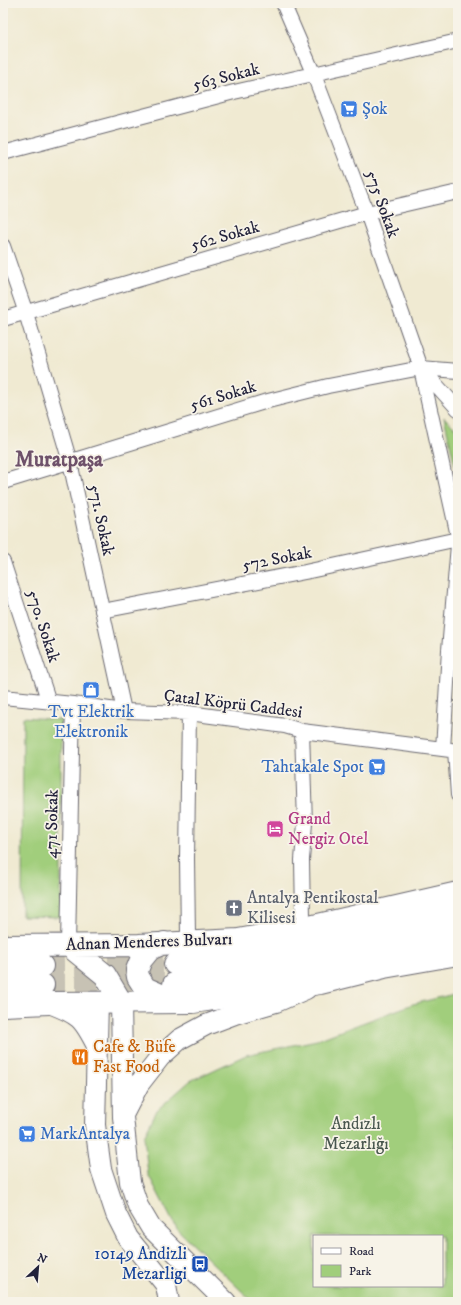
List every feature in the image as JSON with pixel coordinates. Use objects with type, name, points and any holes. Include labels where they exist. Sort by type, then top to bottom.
[{"type":"main road","name":"Adnan Menderes Bulvarı","points":[[3,946],[139,945],[238,940],[305,928],[458,893]]},
{"type":"main road","name":"Adnan Menderes Bulvarı","points":[[3,966],[45,984],[98,1002],[121,1002],[175,983],[272,956],[458,913]]},
{"type":"main road","points":[[164,944],[150,949],[141,960],[137,970],[138,977],[145,988],[175,983],[219,980],[260,974],[458,932]]},
{"type":"main road","points":[[68,945],[105,975],[121,1002],[123,1117],[130,1182],[138,1206],[151,1228],[226,1302]]},
{"type":"main road","points":[[139,945],[117,958],[105,975],[101,988],[98,1002],[95,1125],[101,1170],[116,1214],[128,1238],[167,1293]]},
{"type":"main road","name":"Adnan Menderes Bulvarı","points":[[175,983],[193,1002],[320,983],[384,967],[458,954]]},
{"type":"main road","points":[[123,1117],[139,1084],[160,1057],[180,1039],[206,1025],[235,1014],[276,1002],[320,983]]},
{"type":"main road","name":"Adnan Menderes Bulvarı","points":[[3,985],[45,984]]},
{"type":"main road","name":"Adnan Menderes Bulvarı","points":[[3,1005],[45,984]]},
{"type":"main road","points":[[45,984],[69,1010],[80,1019],[89,1030],[97,1046]]},
{"type":"street","name":"575 Sokak","points":[[283,3],[314,75],[367,214],[421,368],[458,409]]},
{"type":"street","name":"563 Sokak","points":[[3,153],[234,92],[458,41]]},
{"type":"street","name":"562 Sokak","points":[[3,319],[367,214],[458,192]]},
{"type":"street","name":"571. Sokak","points":[[3,246],[26,313],[70,462],[124,711]]},
{"type":"street","name":"561 Sokak","points":[[3,482],[264,402],[328,386],[421,368],[458,371]]},
{"type":"street","points":[[421,368],[458,537]]},
{"type":"street","name":"572 Sokak","points":[[102,611],[305,572],[458,537]]},
{"type":"street","points":[[458,545],[449,650],[452,750],[458,795]]},
{"type":"street","name":"570. Sokak","points":[[3,562],[49,702]]},
{"type":"street","name":"Çatal Köprü Caddesi","points":[[3,697],[124,711],[189,713],[285,726],[302,731],[452,750]]},
{"type":"street","name":"471 Sokak","points":[[68,945],[73,704]]},
{"type":"street","points":[[188,936],[186,859],[189,713]]},
{"type":"street","points":[[302,731],[305,823],[302,860],[303,918],[305,928]]},
{"type":"green space","points":[[444,417],[458,431],[458,479]]},
{"type":"green space","points":[[23,717],[61,720],[61,917],[22,916]]},
{"type":"green space","name":"Andızlı Mezarlığı","points":[[458,993],[458,1302],[253,1302],[176,1228],[148,1174],[144,1136],[157,1110],[190,1081],[246,1055],[317,1040],[413,1004]]},
{"type":"tunnel","points":[[42,966],[175,964]]},
{"type":"tunnel","points":[[43,985],[174,984]]},
{"type":"place","name":"Şok","points":[[349,109]]},
{"type":"place","name":"Tvt Elektrik Elektronik","points":[[91,690]]},
{"type":"place","name":"Tahtakale Spot","points":[[377,767]]},
{"type":"place","name":"Grand Nergiz Otel","points":[[275,829]]},
{"type":"place","name":"Antalya Pentikostal Kilisesi","points":[[234,908]]},
{"type":"place","name":"Cafe & Büfe Fast Food","points":[[80,1057]]},
{"type":"place","name":"MarkAntalya","points":[[27,1134]]},
{"type":"place","name":"10149 Andizli Mezarligi","points":[[200,1264]]},
{"type":"district","name":"Muratpaşa","points":[[59,460]]}]
